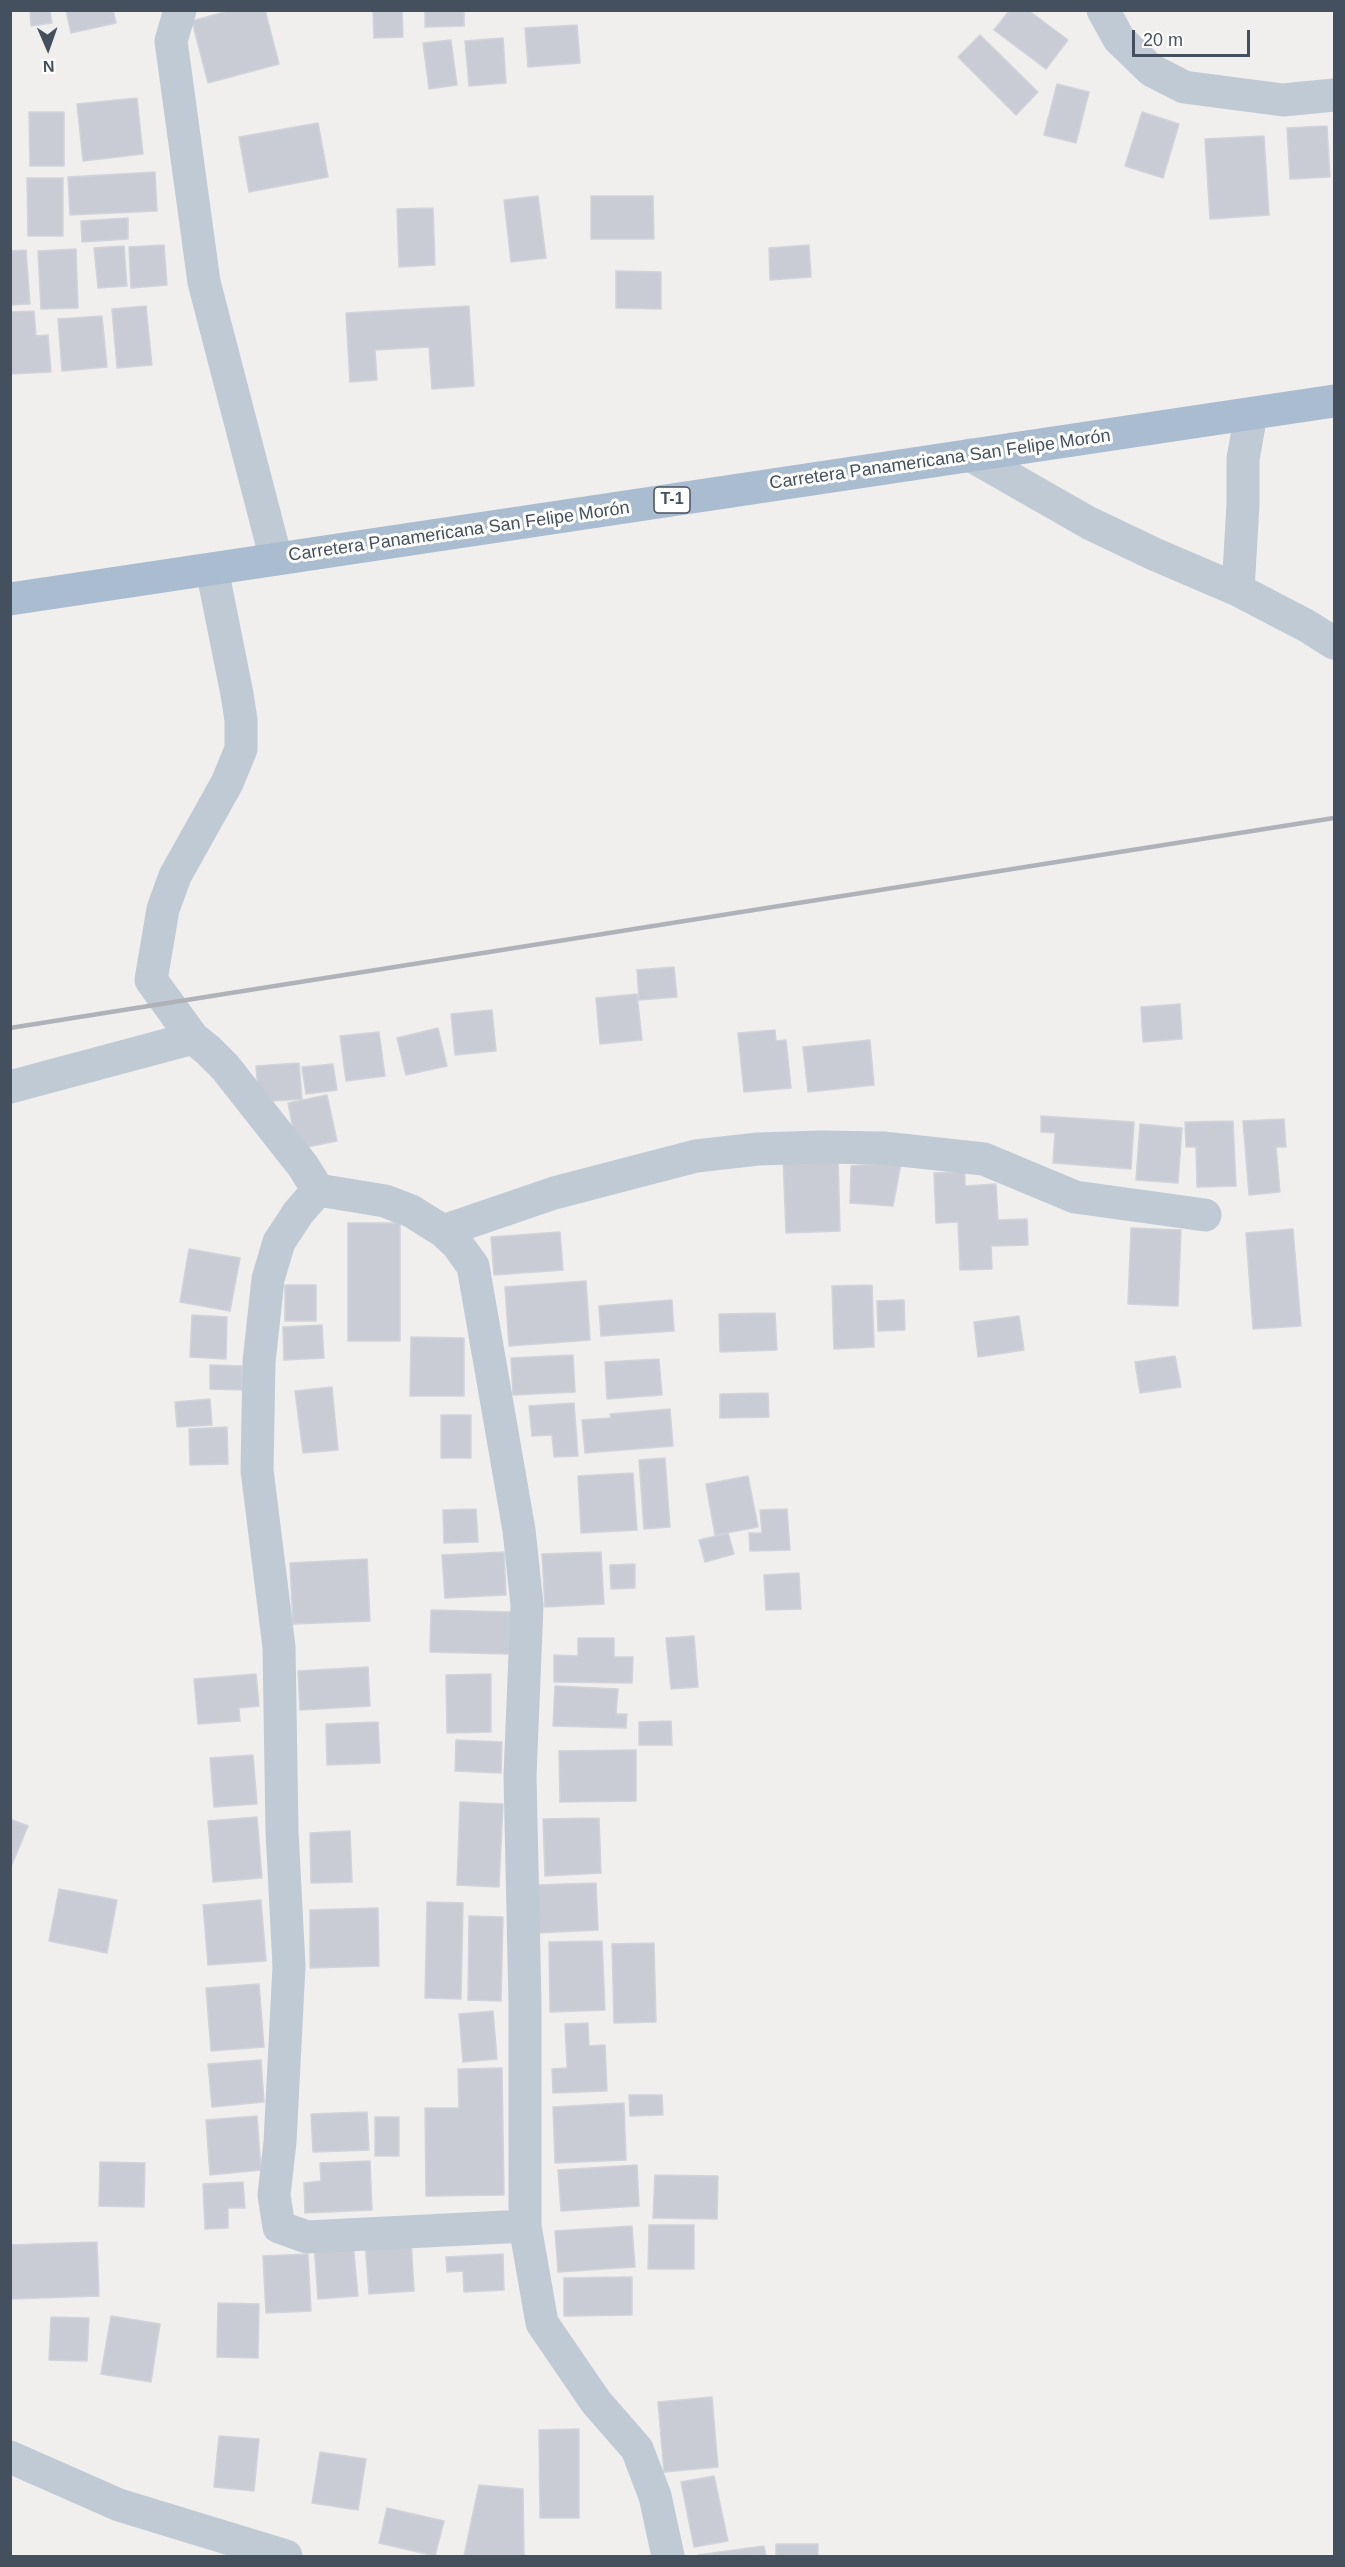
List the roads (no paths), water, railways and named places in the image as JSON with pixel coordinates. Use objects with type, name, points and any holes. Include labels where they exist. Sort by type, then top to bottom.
[{"type":"main road","name":"Carretera Panamericana San Felipe Morón","points":[[10,599],[1335,401]]},
{"type":"street","points":[[1104,10],[1119,39],[1150,69],[1184,87],[1283,100],[1335,95]]},
{"type":"street","points":[[180,11],[171,41],[204,282],[276,559]]},
{"type":"street","points":[[1238,590],[1244,504],[1243,459],[1251,414]]},
{"type":"street","points":[[970,456],[1089,523],[1238,590],[1307,626],[1335,644]]},
{"type":"street","points":[[212,569],[237,694],[241,720],[241,749],[227,783],[174,876],[163,909],[151,980],[193,1038],[225,1067],[303,1166],[318,1190],[385,1201],[411,1211],[443,1231],[457,1244],[473,1266],[519,1530],[527,1605],[520,1776],[525,2003],[525,2226],[542,2323],[596,2402],[637,2449],[655,2496],[668,2556]]},
{"type":"street","points":[[10,1087],[193,1038]]},
{"type":"street","points":[[443,1231],[554,1193],[696,1156],[758,1149],[821,1147],[883,1148],[984,1159],[1075,1197],[1205,1215]]},
{"type":"street","points":[[318,1190],[298,1213],[279,1242],[268,1279],[259,1362],[257,1470],[279,1647],[282,1831],[289,1966],[280,2142],[274,2195],[279,2227],[307,2237],[525,2226]]},
{"type":"street","points":[[10,2457],[119,2505],[286,2556]]},
{"type":"railway","points":[[10,1028],[1334,818]]}]
